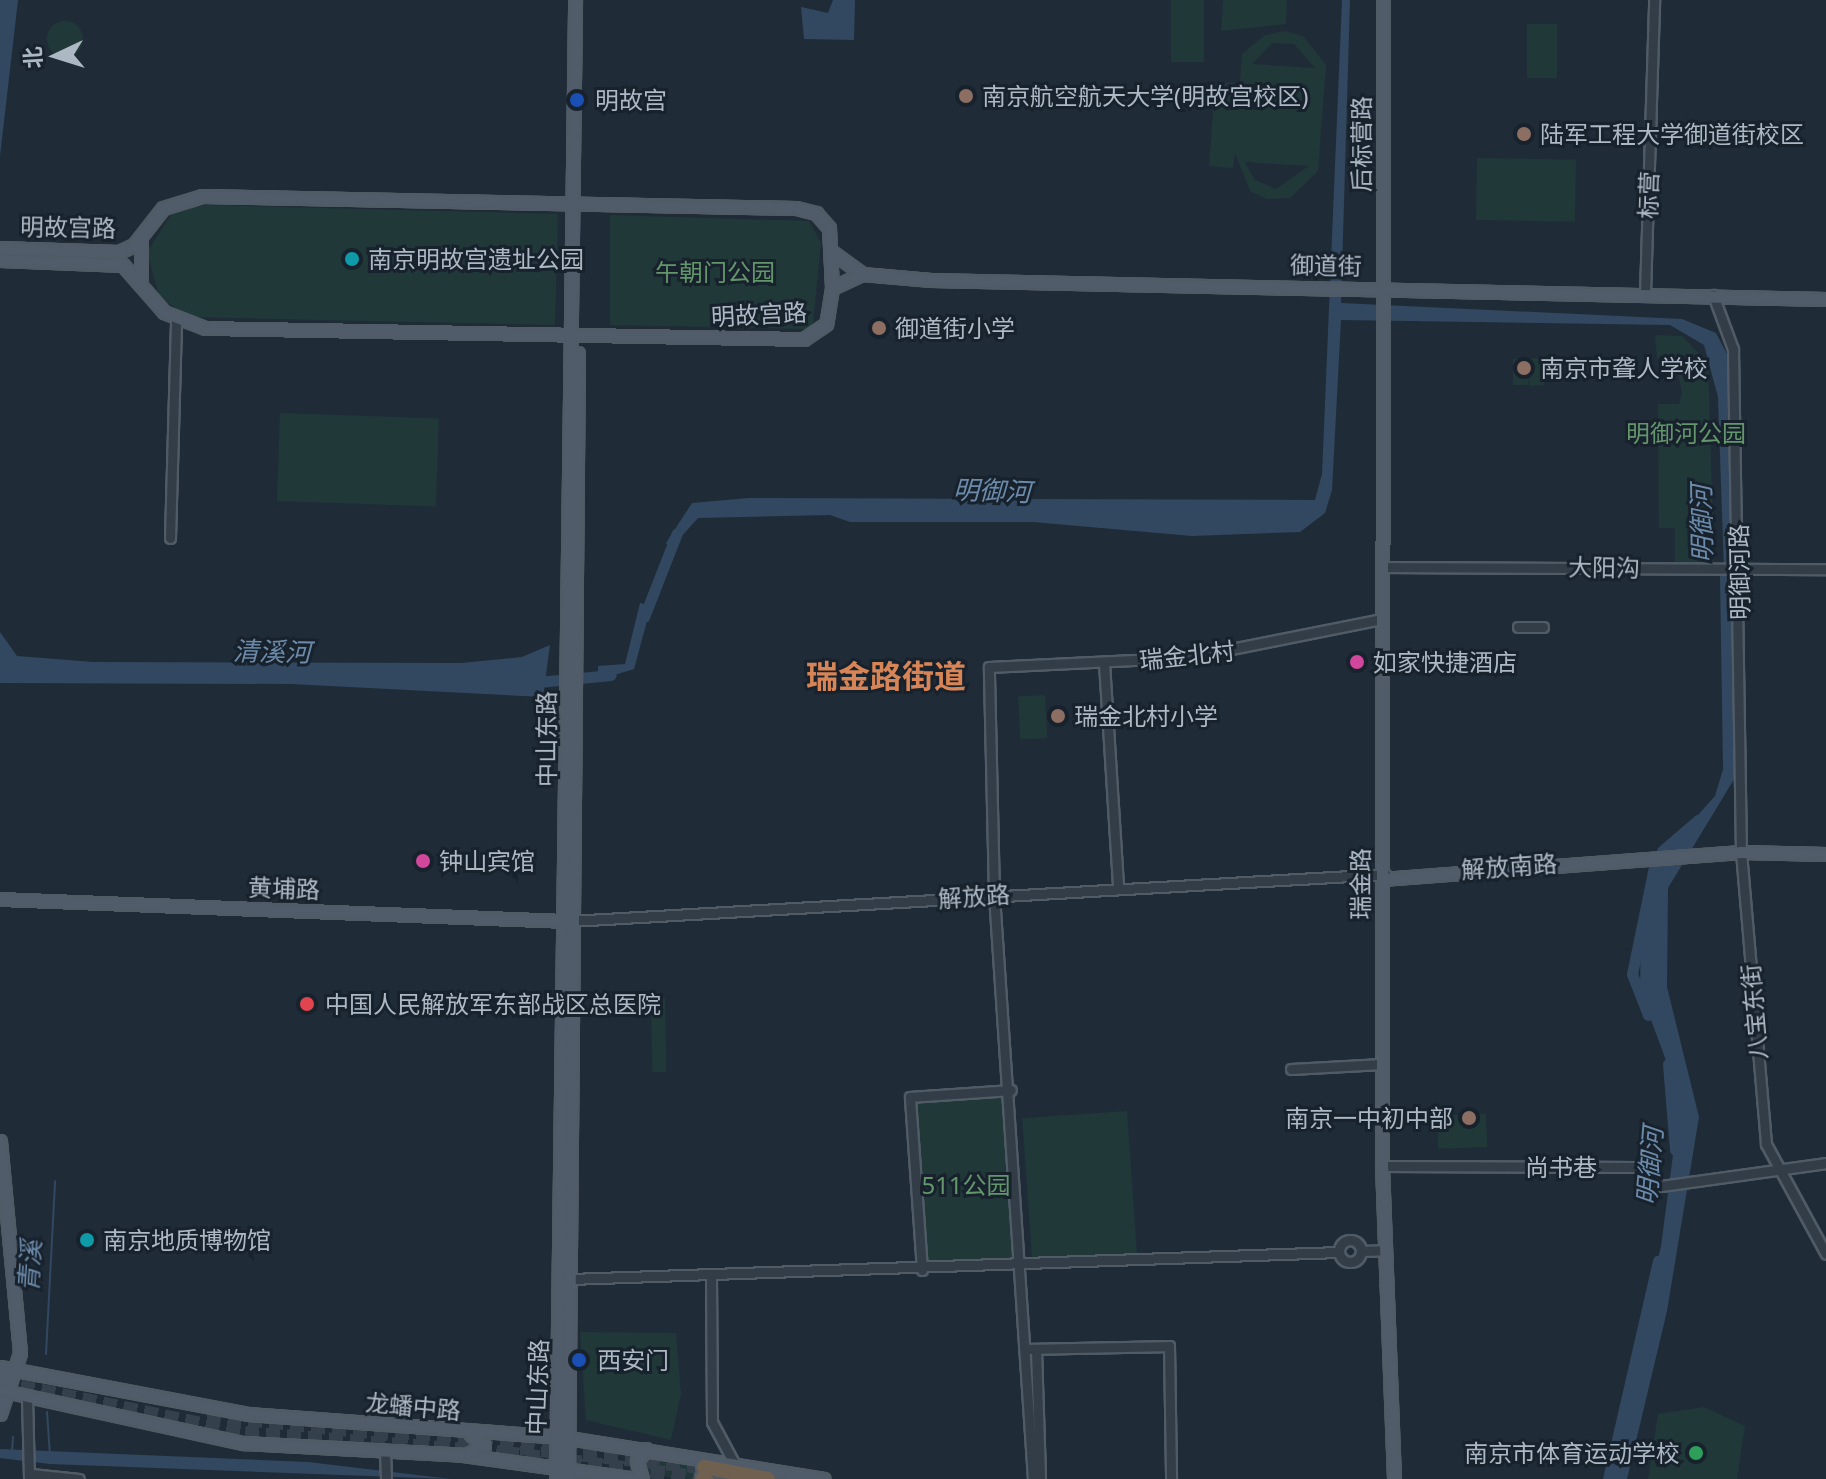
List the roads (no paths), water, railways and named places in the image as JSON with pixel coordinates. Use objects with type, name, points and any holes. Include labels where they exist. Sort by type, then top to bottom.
[{"type":"highway","points":[[704,1475],[768,1479]]},
{"type":"main road","name":"中山东路","points":[[575,0],[576,203]]},
{"type":"main road","name":"中山东路","points":[[563,1438],[570,1279],[574,336],[582,0]]},
{"type":"main road","name":"后标营路","points":[[1382,288],[1383,0]]},
{"type":"main road","name":"明故宫路","points":[[0,248],[119,252],[143,232],[163,208],[202,196],[805,209],[829,228],[832,252],[832,288],[826,324],[810,338],[205,328],[176,320]]},
{"type":"main road","points":[[143,232],[141,278],[153,301],[176,320]]},
{"type":"main road","points":[[832,252],[862,274],[832,288]]},
{"type":"main road","name":"明故宫路","points":[[0,260],[116,264],[141,278]]},
{"type":"main road","name":"御道街","points":[[862,274],[1826,299]]},
{"type":"main road","name":"瑞金路","points":[[1382,288],[1382,1166],[1394,1479]]},
{"type":"main road","points":[[1544,864],[1741,852]]},
{"type":"main road","name":"黄埔路","points":[[0,899],[571,921]]},
{"type":"main road","name":"中山东路","points":[[556,1479],[564,1470],[571,921]]},
{"type":"main road","points":[[0,1141],[16,1370],[0,1414]]},
{"type":"main road","name":"龙蟠中路","points":[[0,1367],[248,1414],[563,1438],[824,1479]]},
{"type":"main road","points":[[0,1382],[16,1370]]},
{"type":"main road","name":"龙蟠中路","points":[[6,1392],[244,1443],[463,1455],[636,1479]]},
{"type":"main road","points":[[463,1432],[484,1446],[463,1455]]},
{"type":"main road","points":[[642,1479],[637,1461],[646,1449]]},
{"type":"street","name":"标营","points":[[1645,293],[1654,0]]},
{"type":"street","name":"明御河路","points":[[1713,295],[1733,349],[1739,570],[1741,852]]},
{"type":"street","points":[[170,538],[176,320]]},
{"type":"street","name":"大阳沟","points":[[1383,567],[1826,569]]},
{"type":"street","name":"瑞金北村","points":[[994,895],[989,667],[1104,663],[1266,645],[1333,624],[1382,619]]},
{"type":"street","points":[[1518,627],[1543,627]]},
{"type":"street","points":[[1104,663],[1118,886]]},
{"type":"street","points":[[1637,858],[1741,852],[1826,854]]},
{"type":"street","name":"八宝东街","points":[[1741,852],[1766,1144],[1826,1254]]},
{"type":"street","name":"解放南路","points":[[1382,874],[1544,864]]},
{"type":"street","name":"解放路","points":[[571,921],[1118,886],[1382,874]]},
{"type":"street","points":[[994,895],[1033,1349],[1040,1479]]},
{"type":"street","points":[[1291,1069],[1382,1064]]},
{"type":"street","points":[[922,1270],[910,1097],[1011,1090]]},
{"type":"street","name":"尚书巷","points":[[1382,1166],[1639,1167],[1661,1186],[1826,1163]]},
{"type":"street","points":[[570,1279],[1024,1267],[1339,1252],[1350,1240],[1361,1251]]},
{"type":"street","points":[[1339,1252],[1349,1262],[1361,1251],[1385,1250]]},
{"type":"street","points":[[711,1277],[712,1422],[734,1463]]},
{"type":"street","points":[[1033,1349],[1169,1346],[1171,1479]]},
{"type":"street","points":[[1033,1349],[1033,1479]]},
{"type":"street","points":[[27,1396],[32,1438],[31,1472],[79,1479]]},
{"type":"street","points":[[385,1450],[386,1479]]},
{"type":"water","points":[[0,0],[18,0],[0,156]]},
{"type":"water","points":[[833,0],[855,0],[854,40],[804,39],[801,7],[828,13]]},
{"type":"water","points":[[1342,0],[1350,0],[1341,303],[1682,319],[1716,333],[1727,354],[1736,776],[1668,888],[1667,987],[1699,1117],[1667,1311],[1627,1479],[1610,1479],[1661,1246],[1678,1117],[1674,1082],[1640,990],[1641,926],[1651,881],[1671,845],[1715,796],[1730,746],[1718,397],[1704,345],[1670,325],[1341,320],[1332,490],[1325,513],[1300,532],[1192,536],[1033,522],[850,522],[830,515],[698,518],[671,548],[666,543],[692,503],[749,498],[1315,500],[1322,474]]},
{"type":"water","points":[[640,603],[651,606],[634,669],[598,680],[598,666],[625,664]]},
{"type":"water","points":[[0,632],[17,656],[93,662],[461,663],[522,657],[550,645],[543,697],[291,684],[0,683]]},
{"type":"water","points":[[0,1449],[308,1462],[451,1479],[50,1464],[0,1458]]},
{"type":"waterway","name":"明御河","points":[[644,617],[677,533]]},
{"type":"waterway","name":"明御河","points":[[1725,575],[1728,765]]},
{"type":"waterway","name":"明御河","points":[[528,683],[611,675]]},
{"type":"waterway","name":"明御河","points":[[1662,851],[1698,820]]},
{"type":"waterway","name":"明御河","points":[[1648,1015],[1632,974],[1655,862]]},
{"type":"waterway","name":"明御河","points":[[1668,1064],[1675,1150]]},
{"type":"waterway","name":"青溪","points":[[46,1354],[55,1181]]},
{"type":"waterway","name":"明御河","points":[[1608,1479],[1658,1261]]},
{"type":"waterway","name":"青溪","points":[[47,1412],[50,1455]]},
{"type":"waterway","points":[[12,1452],[13,1437]]},
{"type":"tunnel","points":[[0,1382],[245,1433],[505,1453],[703,1478]]},
{"type":"tunnel","points":[[207,1415],[704,1467]]},
{"type":"place","name":"南京航空航天大学(明故宫校区)","points":[[966,96]]},
{"type":"place","name":"明故宫","points":[[577,100]]},
{"type":"place","name":"陆军工程大学御道街校区","points":[[1524,134]]},
{"type":"place","name":"南京明故宫遗址公园","points":[[352,259]]},
{"type":"place","name":"御道街小学","points":[[879,328]]},
{"type":"place","name":"南京市聋人学校","points":[[1524,368]]},
{"type":"place","name":"如家快捷酒店","points":[[1357,662]]},
{"type":"place","name":"瑞金北村小学","points":[[1058,716]]},
{"type":"place","name":"钟山宾馆","points":[[423,861]]},
{"type":"place","name":"中国人民解放军东部战区总医院","points":[[307,1004]]},
{"type":"place","name":"南京一中初中部","points":[[1469,1118]]},
{"type":"place","name":"南京地质博物馆","points":[[87,1240]]},
{"type":"place","name":"西安门","points":[[579,1360]]},
{"type":"place","name":"南京市体育运动学校","points":[[1696,1453]]},
{"type":"district","name":"瑞金路街道","points":[[886,676]]},
{"type":"park label","name":"午朝门公园","points":[[715,272]]},
{"type":"park label","name":"明御河公园","points":[[1686,433]]},
{"type":"park label","name":"511公园","points":[[966,1185]]},
{"type":"water label","name":"清溪河","points":[[272,652]]}]
